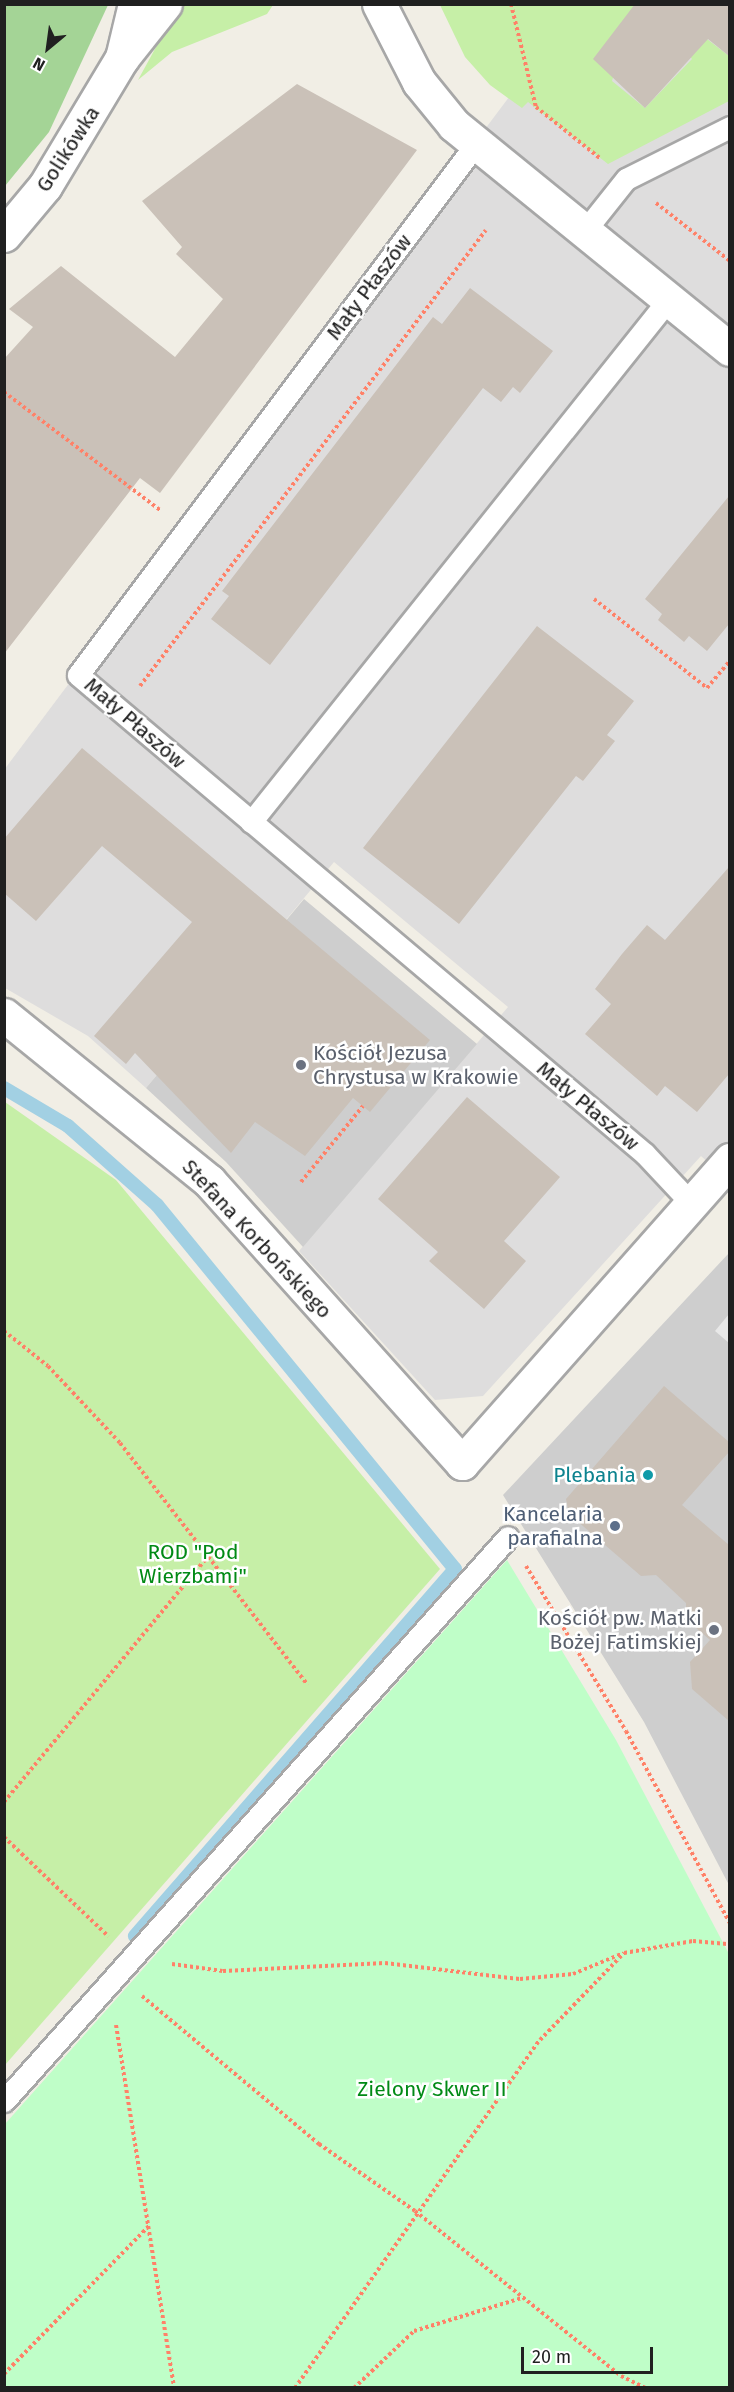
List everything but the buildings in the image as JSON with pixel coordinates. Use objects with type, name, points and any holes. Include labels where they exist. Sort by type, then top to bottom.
[{"type":"street","name":"Golikówka","points":[[123,58],[135,4]]},
{"type":"street","name":"Golikówka","points":[[4,235],[77,140],[123,58],[165,4]]},
{"type":"street","points":[[379,4],[419,82],[475,145],[729,349]]},
{"type":"street","name":"Stefana Korbońskiego","points":[[4,1014],[209,1181],[462,1463],[691,1203]]},
{"type":"street","points":[[691,1203],[729,1160]]},
{"type":"lane","points":[[583,232],[626,179],[729,128]]},
{"type":"lane","name":"Mały Płaszów","points":[[475,145],[78,675],[645,1154],[691,1203]]},
{"type":"lane","points":[[251,822],[668,300]]},
{"type":"lane","points":[[4,2101],[508,1537]]},
{"type":"path","points":[[512,4],[537,107],[729,261]]},
{"type":"path","points":[[121,711],[486,230]]},
{"type":"path","points":[[4,393],[187,530]]},
{"type":"path","points":[[594,599],[707,688],[729,661]]},
{"type":"path","points":[[301,1182],[363,1106]]},
{"type":"path","points":[[4,1331],[48,1366],[120,1443],[206,1559],[308,1685]]},
{"type":"path","points":[[508,1537],[626,1731],[729,1923]]},
{"type":"path","points":[[4,1802],[206,1559]]},
{"type":"path","points":[[4,1837],[133,1958],[223,1971],[385,1963],[520,1979],[573,1974],[624,1953],[693,1941],[729,1944]]},
{"type":"path","points":[[295,2388],[415,2211],[540,2040],[624,1953]]},
{"type":"path","points":[[133,1958],[114,2014],[151,2224],[174,2388]]},
{"type":"path","points":[[125,1982],[319,2144],[415,2211],[523,2298],[638,2386],[646,2388]]},
{"type":"path","points":[[4,2374],[151,2224]]},
{"type":"path","points":[[354,2388],[414,2331],[523,2298]]},
{"type":"shaded area","points":[[578,5],[729,5],[729,1181],[701,1156],[483,1396],[435,1400],[299,1251],[508,1007],[334,862],[146,1088],[88,1036],[5,988],[4,770]]},
{"type":"shaded area","points":[[304,899],[477,1044],[303,1247],[226,1162],[146,1088]]},
{"type":"shaded area","points":[[729,1253],[729,1885],[644,1722],[503,1495]]},
{"type":"shaded area","points":[[729,1314],[729,1343],[715,1331]]},
{"type":"green space","points":[[5,4],[108,5],[49,132],[5,186]]},
{"type":"green space","points":[[179,5],[273,5],[267,14],[172,52],[138,80]]},
{"type":"green space","points":[[440,5],[635,5],[612,81],[645,108],[692,59],[688,54],[703,36],[729,56],[729,101],[608,164],[528,102],[522,108],[490,85],[465,57]]},
{"type":"green space","name":"ROD \"Pod Wierzbami\"","points":[[5,1102],[116,1180],[440,1569],[5,2065]]},
{"type":"green space","name":"Zielony Skwer II","points":[[507,1560],[616,1740],[729,1954],[729,2387],[5,2387],[5,2124]]},
{"type":"waterway","points":[[4,1088],[68,1126],[157,1205],[455,1569],[135,1936]]},
{"type":"place","name":"Kościół Jezusa Chrystusa w Krakowie","points":[[301,1065]]},
{"type":"place","name":"Plebania","points":[[648,1475]]},
{"type":"place","name":"Kancelaria parafialna","points":[[615,1526]]},
{"type":"place","name":"Kościół pw. Matki Bożej Fatimskiej","points":[[714,1630]]}]
